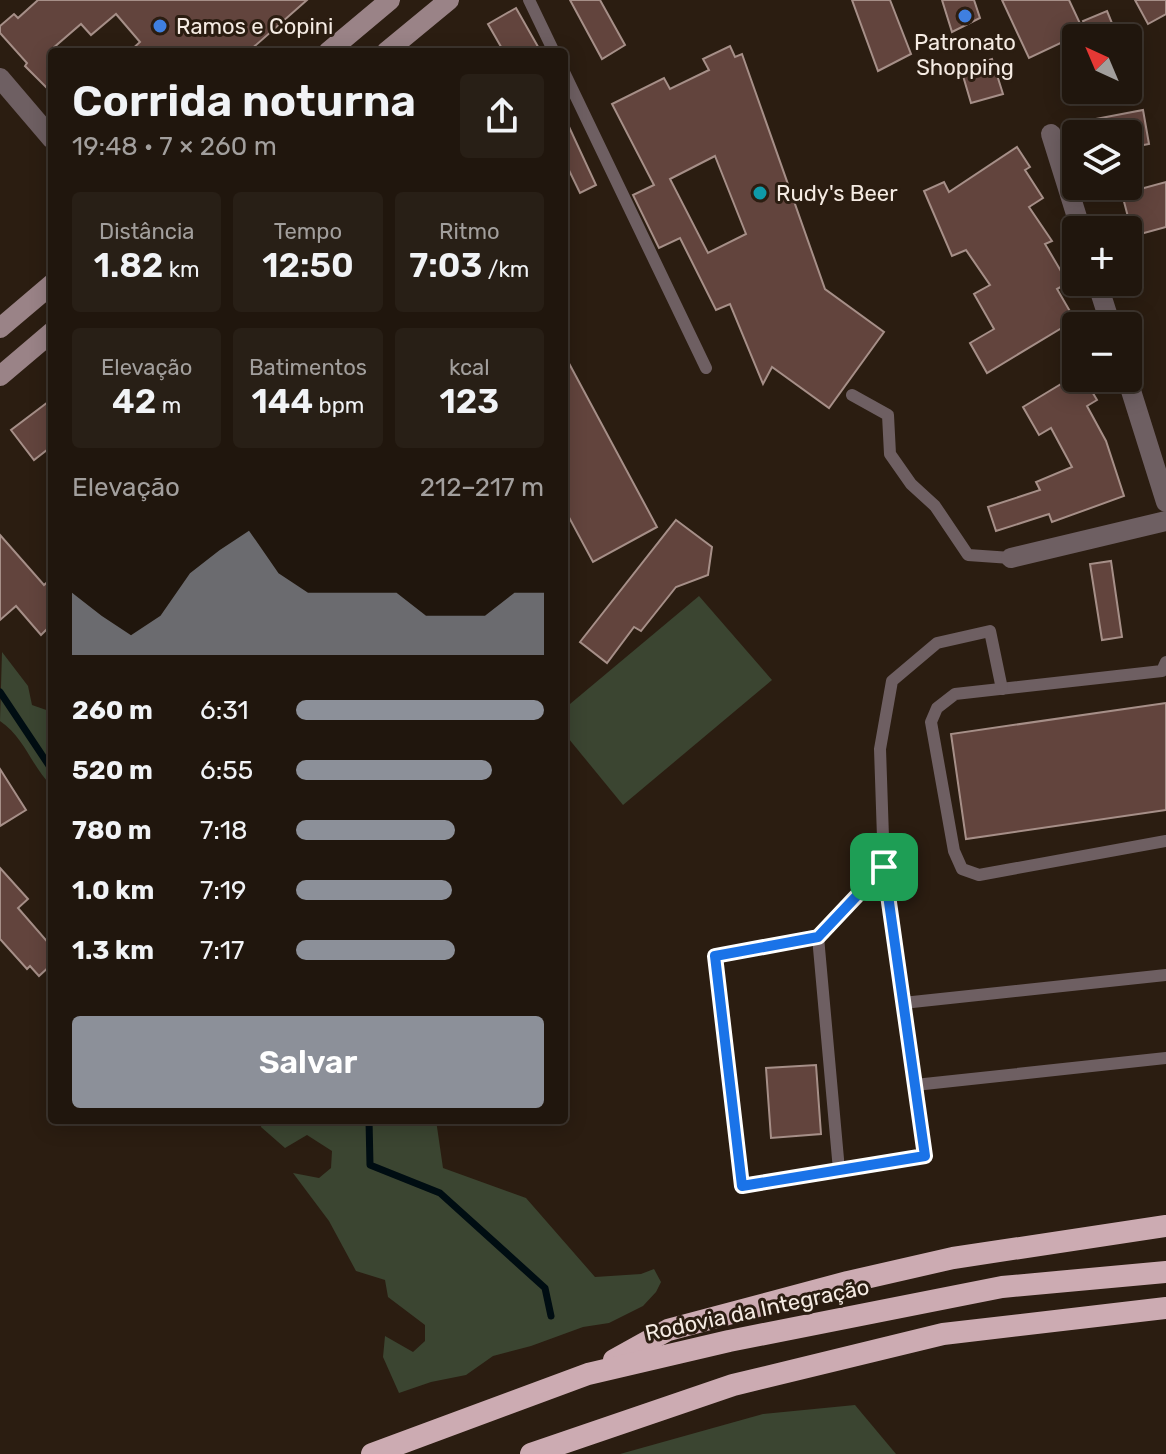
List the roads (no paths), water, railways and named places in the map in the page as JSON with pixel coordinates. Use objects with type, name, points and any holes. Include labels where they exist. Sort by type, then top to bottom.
[{"type":"highway","points":[[588,1374],[668,1330],[848,1282],[953,1258],[1166,1226]]},
{"type":"highway","name":"Rodovia da Integração","points":[[372,1454],[588,1374],[729,1341],[1002,1287],[1166,1272]]},
{"type":"highway","points":[[531,1454],[733,1385],[943,1334],[1166,1308]]},
{"type":"main road","points":[[333,48],[390,0]]},
{"type":"main road","points":[[391,48],[449,0]]},
{"type":"main road","points":[[0,328],[48,287]]},
{"type":"main road","points":[[0,376],[48,335]]},
{"type":"street","points":[[0,78],[48,134]]},
{"type":"street","points":[[1051,134],[1077,216]]},
{"type":"street","points":[[1131,392],[1166,502]]},
{"type":"street","points":[[1011,558],[1166,521]]},
{"type":"lane","points":[[529,0],[552,48]]},
{"type":"lane","points":[[568,80],[706,368]]},
{"type":"lane","points":[[852,395],[888,415],[890,454],[911,484],[935,506],[968,555],[1011,558]]},
{"type":"lane","points":[[884,867],[818,937],[715,956],[742,1186],[925,1156],[884,867],[880,749],[892,681],[937,643],[990,631],[1002,689]]},
{"type":"lane","points":[[1166,662],[1162,671],[955,694],[937,708],[931,722],[954,851],[962,869],[979,875],[1166,841]]},
{"type":"lane","points":[[818,937],[839,1170]]},
{"type":"lane","points":[[903,1003],[1166,975]]},
{"type":"lane","points":[[915,1085],[1166,1058]]},
{"type":"waterway","points":[[0,692],[48,764]]},
{"type":"waterway","points":[[369,1124],[370,1165],[440,1193],[545,1288],[551,1316]]},
{"type":"place","name":"Patronato Shopping","points":[[965,16]]},
{"type":"place","name":"Ramos e Copini","points":[[160,26]]},
{"type":"place","name":"Rudy's Beer","points":[[760,193]]}]
